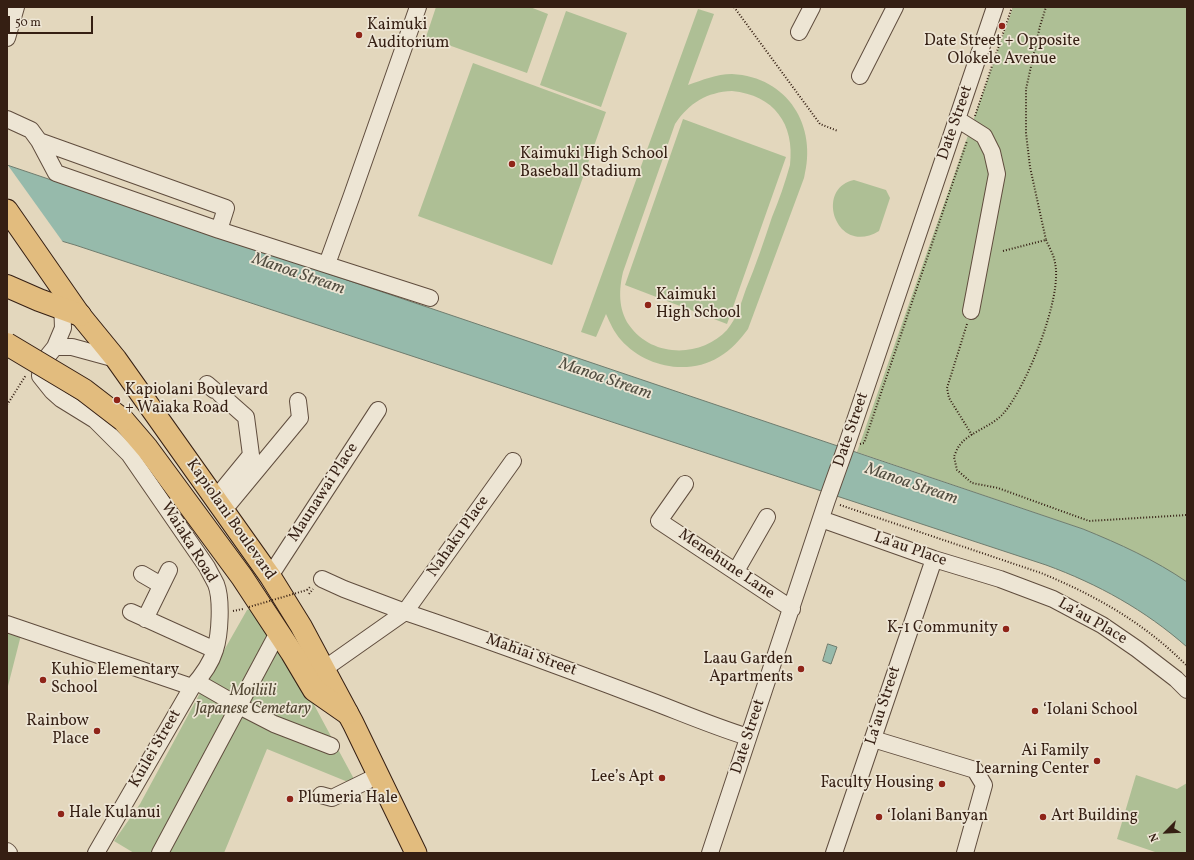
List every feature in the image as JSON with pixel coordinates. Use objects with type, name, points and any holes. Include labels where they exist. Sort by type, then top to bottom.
[{"type":"highway","points":[[7,286],[71,312]]},
{"type":"highway","points":[[7,344],[84,390],[123,420],[147,448],[242,577],[284,640],[314,690],[347,712]]},
{"type":"main road","name":"Kapiolani Boulevard","points":[[7,210],[48,270],[71,312],[116,359],[270,576],[301,626],[347,712],[416,853]]},
{"type":"street","points":[[7,38],[16,7]]},
{"type":"street","points":[[327,264],[418,7]]},
{"type":"street","points":[[799,32],[812,7]]},
{"type":"street","points":[[860,76],[895,7]]},
{"type":"street","name":"Date Street","points":[[710,853],[827,500],[848,444],[995,7]]},
{"type":"street","points":[[7,119],[31,130],[40,140],[56,173],[219,230],[430,298]]},
{"type":"street","points":[[957,119],[984,136],[992,152],[997,174],[971,311]]},
{"type":"street","points":[[40,140],[226,208],[219,230]]},
{"type":"street","points":[[41,366],[55,347],[71,312]]},
{"type":"street","points":[[55,347],[72,346],[116,359]]},
{"type":"street","name":"Waiaka Road","points":[[41,366],[40,376],[52,391],[61,399],[94,420],[129,454],[207,567],[216,585],[220,616],[215,650],[208,665],[194,684]]},
{"type":"street","points":[[213,389],[246,417],[251,455],[219,505]]},
{"type":"street","points":[[219,505],[300,418],[298,401]]},
{"type":"street","name":"Maunawai Place","points":[[270,576],[378,410]]},
{"type":"street","name":"Nahaku Place","points":[[405,612],[513,461]]},
{"type":"street","name":"Menehune Lane","points":[[685,484],[660,521],[792,609]]},
{"type":"street","points":[[736,571],[767,517]]},
{"type":"street","name":"La'au Place","points":[[821,519],[934,559],[1000,579]]},
{"type":"street","name":"Laʻau Street","points":[[834,853],[934,559]]},
{"type":"street","points":[[169,570],[161,585],[138,615],[215,650]]},
{"type":"street","points":[[142,574],[161,585]]},
{"type":"street","name":"Mahiai Street","points":[[322,579],[405,612],[496,643],[673,709],[718,728],[748,737]]},
{"type":"street","name":"Laʻau Place","points":[[1000,579],[1054,599],[1102,625],[1137,649],[1182,685]]},
{"type":"street","points":[[324,669],[405,612]]},
{"type":"street","points":[[7,624],[194,684],[274,724],[331,746]]},
{"type":"street","points":[[160,853],[274,640]]},
{"type":"street","name":"Kuilei Street","points":[[96,853],[194,684]]},
{"type":"street","points":[[873,739],[975,770],[984,785],[964,853]]},
{"type":"street","points":[[321,795],[332,798],[378,776]]},
{"type":"path","points":[[734,7],[820,124],[838,131]]},
{"type":"path","points":[[848,444],[856,446],[864,443],[1012,7]]},
{"type":"path","points":[[1046,7],[1040,26],[1026,89],[1026,125],[1030,166],[1046,240],[1055,263],[1056,279],[1052,306],[1033,362],[1013,400],[1003,414],[992,424],[972,435],[959,446],[954,457],[957,470],[972,483],[998,488],[1089,521],[1187,515]]},
{"type":"path","points":[[1003,251],[1046,240]]},
{"type":"path","points":[[971,311],[947,388],[949,398],[972,435]]},
{"type":"path","points":[[7,405],[29,370],[41,366]]},
{"type":"path","points":[[232,611],[308,590]]},
{"type":"green space","points":[[436,7],[530,7],[548,14],[527,73],[426,37]]},
{"type":"green space","points":[[1013,7],[1187,7],[1187,582],[1133,551],[1083,529],[857,452]]},
{"type":"green space","points":[[698,9],[714,14],[688,85],[704,79],[726,74],[752,77],[769,84],[783,95],[794,108],[802,123],[807,140],[807,159],[804,178],[748,329],[735,344],[719,357],[707,363],[681,367],[667,366],[642,357],[621,340],[616,334],[606,314],[596,337],[581,332]],"holes":[[[732,91],[759,98],[770,105],[779,114],[785,125],[791,150],[790,165],[784,185],[757,262],[736,315],[727,330],[716,339],[704,346],[691,349],[677,350],[650,344],[639,336],[625,319],[620,299],[621,285],[623,272],[675,124],[686,110],[707,96]]]},
{"type":"green space","points":[[566,11],[627,33],[601,107],[540,85]]},
{"type":"green space","name":"Kaimuki High School Baseball Stadium","points":[[473,63],[606,112],[552,265],[418,216]]},
{"type":"green space","points":[[683,119],[786,157],[727,324],[625,285]]},
{"type":"green space","points":[[854,180],[886,190],[890,198],[879,231],[864,237],[851,235],[842,228],[835,218],[833,207],[835,195],[842,186]]},
{"type":"green space","name":"Moiliili Japanese Cemetary","points":[[250,609],[312,701],[354,779],[348,782],[267,749],[224,853],[134,853],[114,841],[140,804],[206,682],[247,610]]},
{"type":"green space","points":[[7,631],[21,635],[7,690]]},
{"type":"green space","points":[[1136,775],[1177,789],[1187,783],[1187,853],[1158,853],[1117,839]]},
{"type":"water","name":"Manoa Stream","points":[[7,165],[1083,529],[1137,553],[1187,582],[1187,647],[1155,621],[1120,599],[1065,572],[1046,565],[75,245],[7,225]]},
{"type":"water","points":[[828,644],[837,647],[831,664],[823,661]]},
{"type":"pier","points":[[7,164],[65,245],[7,227]]},
{"type":"place","name":"Date Street + Opposite Olokele Avenue","points":[[1002,26]]},
{"type":"place","name":"Kaimuki Auditorium","points":[[359,35]]},
{"type":"place","name":"Kaimuki High School Baseball Stadium","points":[[512,164]]},
{"type":"place","name":"Kaimuki High School","points":[[648,305]]},
{"type":"place","name":"Kapiolani Boulevard + Waiaka Road","points":[[117,400]]},
{"type":"place","name":"K-1 Community","points":[[1006,629]]},
{"type":"place","name":"Laau Garden Apartments","points":[[801,669]]},
{"type":"place","name":"Kuhio Elementary School","points":[[43,680]]},
{"type":"place","name":"ʻIolani School","points":[[1035,711]]},
{"type":"place","name":"Rainbow Place","points":[[97,731]]},
{"type":"place","name":"Ai Family Learning Center","points":[[1097,761]]},
{"type":"place","name":"Lee’s Apt","points":[[662,778]]},
{"type":"place","name":"Faculty Housing","points":[[942,784]]},
{"type":"place","name":"Plumeria Hale","points":[[290,799]]},
{"type":"place","name":"Hale Kulanui","points":[[61,814]]},
{"type":"place","name":"ʻIolani Banyan","points":[[879,817]]},
{"type":"place","name":"Art Building","points":[[1043,817]]}]
